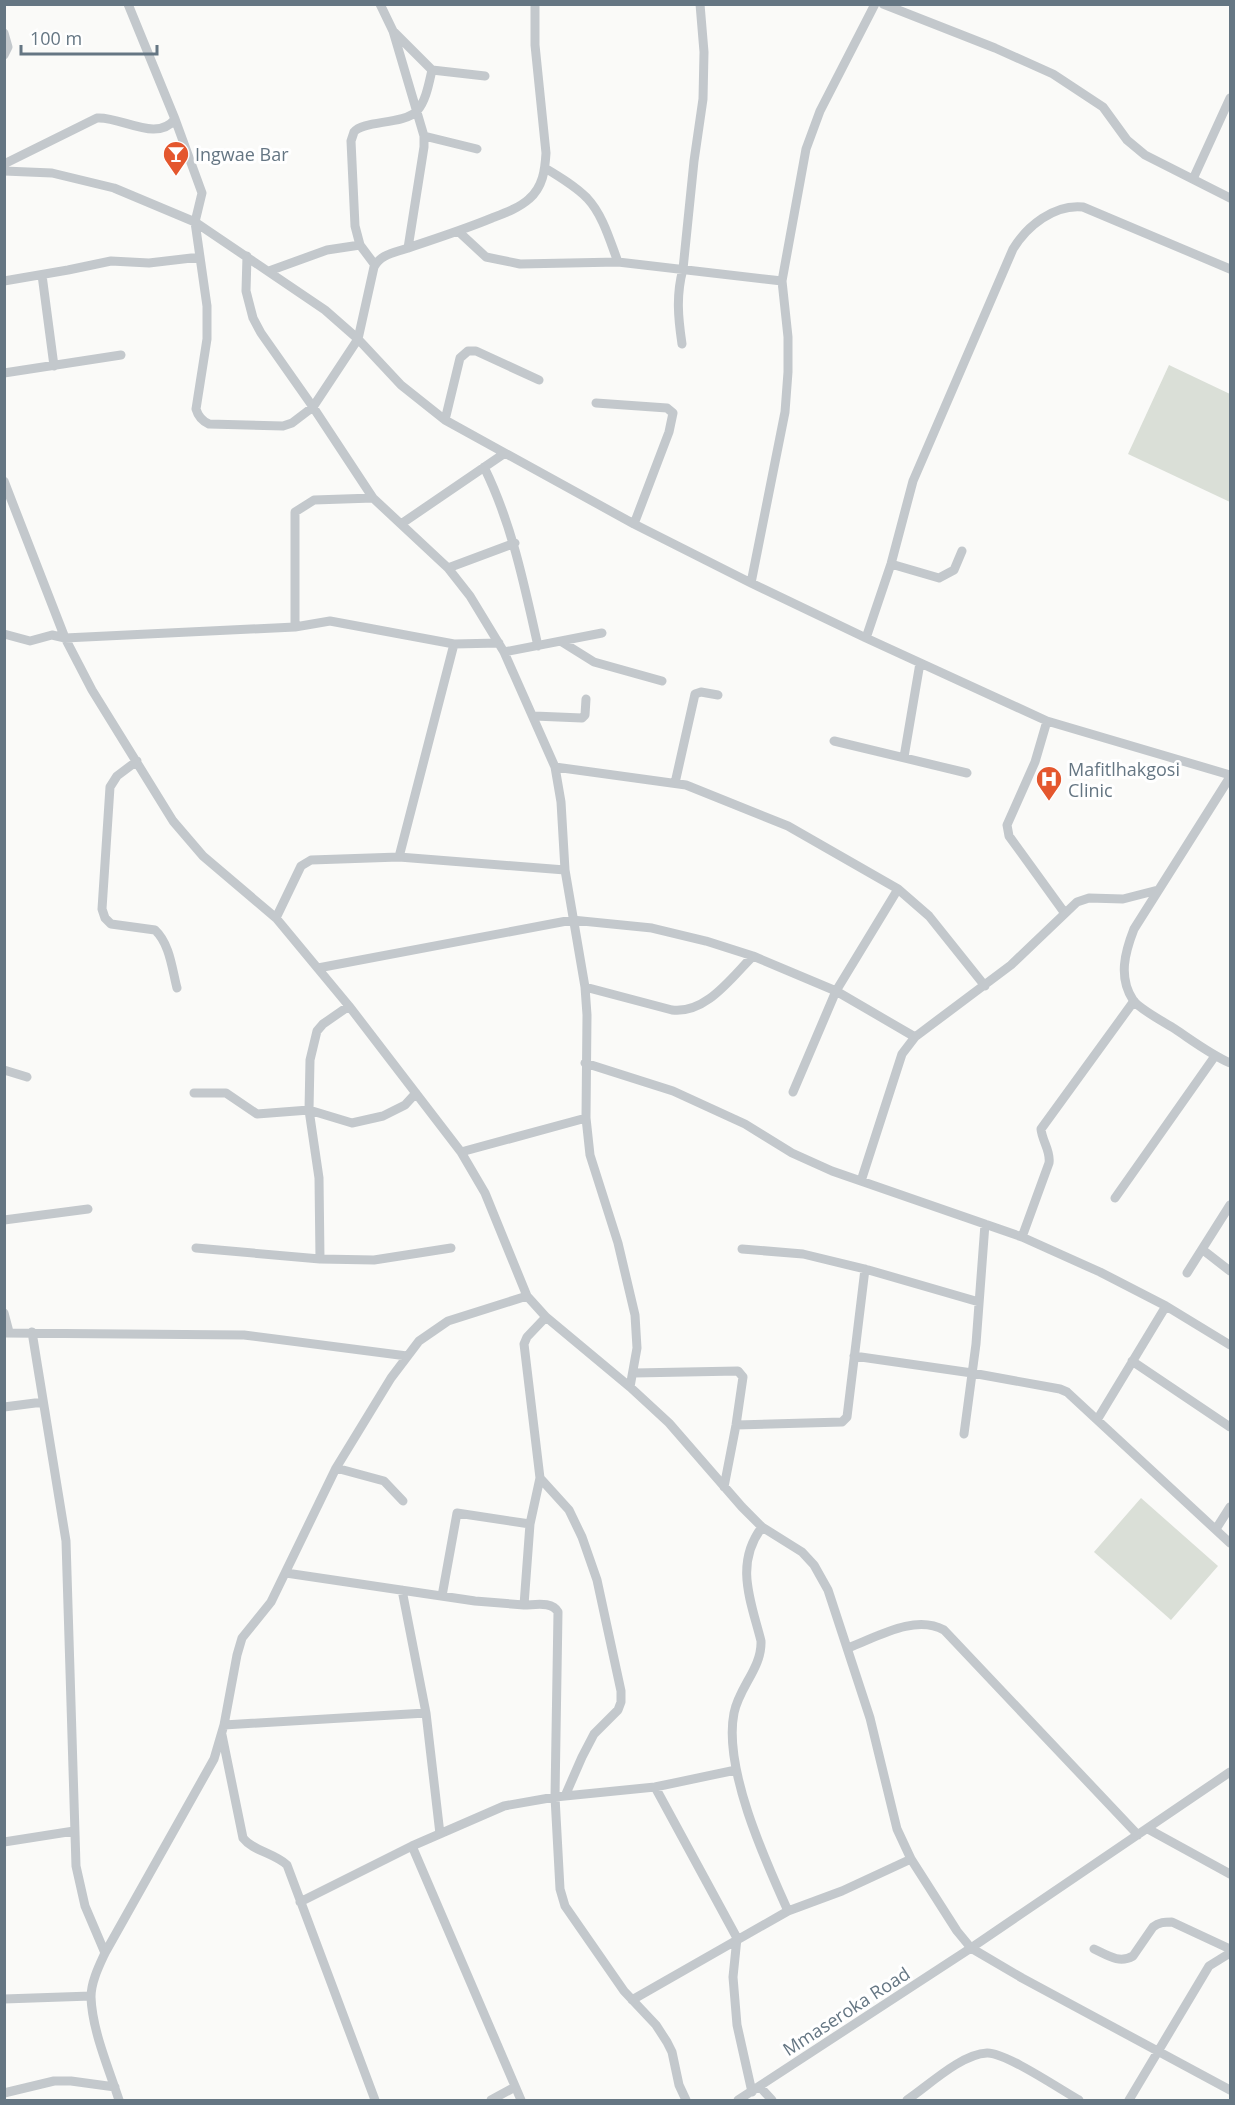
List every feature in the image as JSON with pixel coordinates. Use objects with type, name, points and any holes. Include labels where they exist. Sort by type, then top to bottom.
[{"type":"street","points":[[128,4],[169,124],[202,193],[195,222],[207,306],[207,339],[196,409],[200,418],[209,424],[278,427],[292,423],[313,407],[358,339],[375,265],[384,257],[459,232],[511,210],[529,199],[543,179],[546,153],[535,45],[535,4]]},
{"type":"street","points":[[380,4],[393,31],[424,136],[408,248]]},
{"type":"street","points":[[682,344],[677,302],[678,286],[683,269],[694,161],[704,99],[704,52],[700,4]]},
{"type":"street","points":[[751,582],[785,412],[788,337],[782,281],[806,149],[820,111],[875,4]]},
{"type":"street","points":[[883,4],[897,7],[1053,74],[1103,107],[1127,140],[1145,155],[1230,198]]},
{"type":"street","points":[[393,31],[432,70],[485,76]]},
{"type":"street","points":[[4,33],[8,47],[4,55]]},
{"type":"street","points":[[402,63],[415,52]]},
{"type":"street","points":[[375,265],[360,244],[355,226],[351,141],[354,132],[365,126],[400,119],[417,111],[425,95],[432,70]]},
{"type":"street","points":[[1192,179],[1230,98]]},
{"type":"street","points":[[4,164],[97,118],[105,117],[149,129],[169,124]]},
{"type":"street","points":[[424,136],[477,149]]},
{"type":"street","points":[[545,168],[571,184],[589,200],[600,217],[618,262]]},
{"type":"street","points":[[4,171],[52,173],[114,188],[195,222],[325,310],[358,339],[401,385],[445,420],[634,524],[866,638],[1047,721],[1230,776],[1134,929],[1125,952],[1123,965],[1126,983],[1134,1001],[1215,1056],[1230,1063]]},
{"type":"street","points":[[866,638],[891,564],[913,481],[1013,249],[1022,234],[1061,209],[1083,207],[1230,269]]},
{"type":"street","points":[[459,232],[486,257],[520,264],[618,262],[782,281]]},
{"type":"street","points":[[269,271],[327,250],[360,244]]},
{"type":"street","points":[[247,256],[246,291],[253,318],[261,333],[373,498],[448,568],[470,596],[504,652],[555,767],[561,802],[565,870],[585,987],[586,1118],[590,1155],[618,1243],[635,1315],[637,1348],[630,1387]]},
{"type":"street","points":[[4,281],[111,261],[149,263],[200,257]]},
{"type":"street","points":[[42,275],[54,366]]},
{"type":"street","points":[[445,420],[460,358],[468,351],[476,351],[539,380]]},
{"type":"street","points":[[4,373],[121,355]]},
{"type":"street","points":[[596,402],[667,408],[673,413],[669,432],[634,524]]},
{"type":"street","points":[[401,524],[505,453]]},
{"type":"street","points":[[484,467],[496,491],[514,543],[538,645]]},
{"type":"street","points":[[4,481],[10,511],[65,638],[131,766],[172,821],[203,856],[276,918],[349,1006],[416,1093],[460,1152],[485,1193],[527,1296],[546,1317],[630,1387],[669,1423],[762,1527],[802,1551],[814,1565],[828,1590],[848,1648],[870,1718],[897,1829],[911,1859],[957,1931],[971,1948],[1022,1978],[1230,2090]]},
{"type":"street","points":[[295,627],[295,512],[314,500],[373,498]]},
{"type":"street","points":[[448,568],[514,543]]},
{"type":"street","points":[[891,564],[939,578],[954,570],[962,551]]},
{"type":"street","points":[[4,634],[30,641],[52,635],[65,638],[295,627],[330,621],[454,644],[499,643]]},
{"type":"street","points":[[504,652],[602,633]]},
{"type":"street","points":[[562,642],[594,662],[662,681]]},
{"type":"street","points":[[399,857],[454,644]]},
{"type":"street","points":[[904,757],[920,663]]},
{"type":"street","points":[[675,783],[695,694],[701,692],[718,695]]},
{"type":"street","points":[[534,716],[577,720],[585,715],[586,699]]},
{"type":"street","points":[[1047,721],[1035,762],[1007,825],[1009,836],[1065,912]]},
{"type":"street","points":[[834,741],[967,773]]},
{"type":"street","points":[[131,766],[117,776],[110,787],[103,913],[111,924],[154,930],[159,934],[165,943],[177,988]]},
{"type":"street","points":[[555,767],[686,785],[788,826],[898,889],[929,916],[986,986]]},
{"type":"street","points":[[276,918],[301,866],[306,862],[327,858],[399,857],[565,870]]},
{"type":"street","points":[[793,1092],[836,991],[898,889]]},
{"type":"street","points":[[861,1181],[902,1054],[915,1037],[986,986],[1077,902],[1089,898],[1123,899],[1158,890]]},
{"type":"street","points":[[318,968],[572,920],[652,928],[753,956],[836,991],[915,1037]]},
{"type":"street","points":[[585,987],[683,1011],[694,1008],[712,996],[753,956]]},
{"type":"street","points":[[1022,1237],[1050,1158],[1042,1139],[1041,1129],[1134,1001]]},
{"type":"street","points":[[320,1259],[319,1178],[309,1110],[310,1060],[317,1031],[323,1024],[349,1006]]},
{"type":"street","points":[[1115,1198],[1215,1056]]},
{"type":"street","points":[[585,1063],[673,1091],[745,1124],[792,1153],[861,1181],[1022,1237],[1167,1305],[1230,1346]]},
{"type":"street","points":[[4,1070],[27,1077]]},
{"type":"street","points":[[194,1093],[226,1093],[257,1114],[309,1110],[352,1123],[383,1116],[405,1105],[416,1093]]},
{"type":"street","points":[[460,1152],[586,1118]]},
{"type":"street","points":[[1187,1274],[1230,1205]]},
{"type":"street","points":[[4,1220],[88,1209]]},
{"type":"street","points":[[964,1434],[986,1224]]},
{"type":"street","points":[[196,1248],[320,1259],[374,1260],[451,1248]]},
{"type":"street","points":[[742,1249],[803,1254],[865,1269],[979,1302]]},
{"type":"street","points":[[1203,1250],[1230,1270]]},
{"type":"street","points":[[736,1425],[842,1422],[847,1417],[865,1269]]},
{"type":"street","points":[[119,2100],[94,2020],[91,1996],[105,1953],[214,1759],[223,1729],[242,1638],[270,1602],[336,1468],[391,1378],[419,1341],[448,1321],[527,1296]]},
{"type":"street","points":[[1097,1420],[1167,1305]]},
{"type":"street","points":[[4,1313],[7,1332],[244,1335],[407,1356]]},
{"type":"street","points":[[524,1605],[531,1524],[540,1478],[524,1344],[527,1337],[546,1317]]},
{"type":"street","points":[[32,1332],[66,1541],[74,1831],[79,1887],[105,1953]]},
{"type":"street","points":[[854,1356],[972,1373],[1067,1392],[1230,1543]]},
{"type":"street","points":[[1132,1361],[1230,1427]]},
{"type":"street","points":[[634,1372],[740,1372],[743,1377],[724,1487]]},
{"type":"street","points":[[4,1407],[44,1402]]},
{"type":"street","points":[[336,1468],[384,1481],[402,1501]]},
{"type":"street","points":[[540,1478],[569,1510],[582,1538],[597,1580],[621,1691],[618,1710],[594,1734],[565,1796]]},
{"type":"street","points":[[1216,1529],[1230,1507]]},
{"type":"street","points":[[442,1596],[457,1513],[531,1524]]},
{"type":"street","points":[[762,1527],[754,1537],[746,1563],[746,1580],[761,1641],[761,1651],[737,1700],[732,1724],[736,1770],[764,1858],[788,1911]]},
{"type":"street","points":[[286,1573],[475,1601],[551,1605],[555,1608],[558,1612],[555,1797],[562,1898],[565,1906],[624,1991],[656,2025],[672,2052],[679,2085],[686,2100]]},
{"type":"street","points":[[402,1590],[426,1713],[440,1834]]},
{"type":"street","points":[[848,1648],[909,1625],[934,1625],[944,1630],[1138,1835]]},
{"type":"street","points":[[223,1729],[426,1713]]},
{"type":"street","points":[[223,1729],[243,1838],[249,1844],[272,1854],[286,1864],[375,2100]]},
{"type":"street","points":[[300,1902],[412,1846],[504,1806],[555,1797],[655,1787],[736,1770]]},
{"type":"street","name":"Mmaseroka Road","points":[[738,2100],[971,1948],[1230,1772]]},
{"type":"street","points":[[655,1787],[737,1938],[733,1977],[736,2025],[756,2089],[772,2100]]},
{"type":"street","points":[[1148,1829],[1230,1874]]},
{"type":"street","points":[[4,1842],[74,1831]]},
{"type":"street","points":[[412,1846],[521,2100]]},
{"type":"street","points":[[632,2000],[737,1938],[788,1911],[842,1891],[911,1859]]},
{"type":"street","points":[[1094,1949],[1118,1960],[1129,1959],[1156,1924],[1172,1922],[1230,1951],[1209,1966],[1129,2100]]},
{"type":"street","points":[[4,1999],[91,1996]]},
{"type":"street","points":[[907,2100],[961,2061],[988,2053],[1003,2057],[1079,2100]]},
{"type":"street","points":[[4,2093],[54,2081],[115,2087]]},
{"type":"street","points":[[491,2100],[515,2087]]},
{"type":"shaded area","points":[[1169,365],[1230,394],[1230,502],[1128,454]]},
{"type":"shaded area","points":[[1141,1498],[1218,1566],[1171,1620],[1094,1552]]},
{"type":"place","name":"Ingwae Bar","points":[[176,177]]},
{"type":"place","name":"Mafitlhakgosi Clinic","points":[[1049,802]]}]
